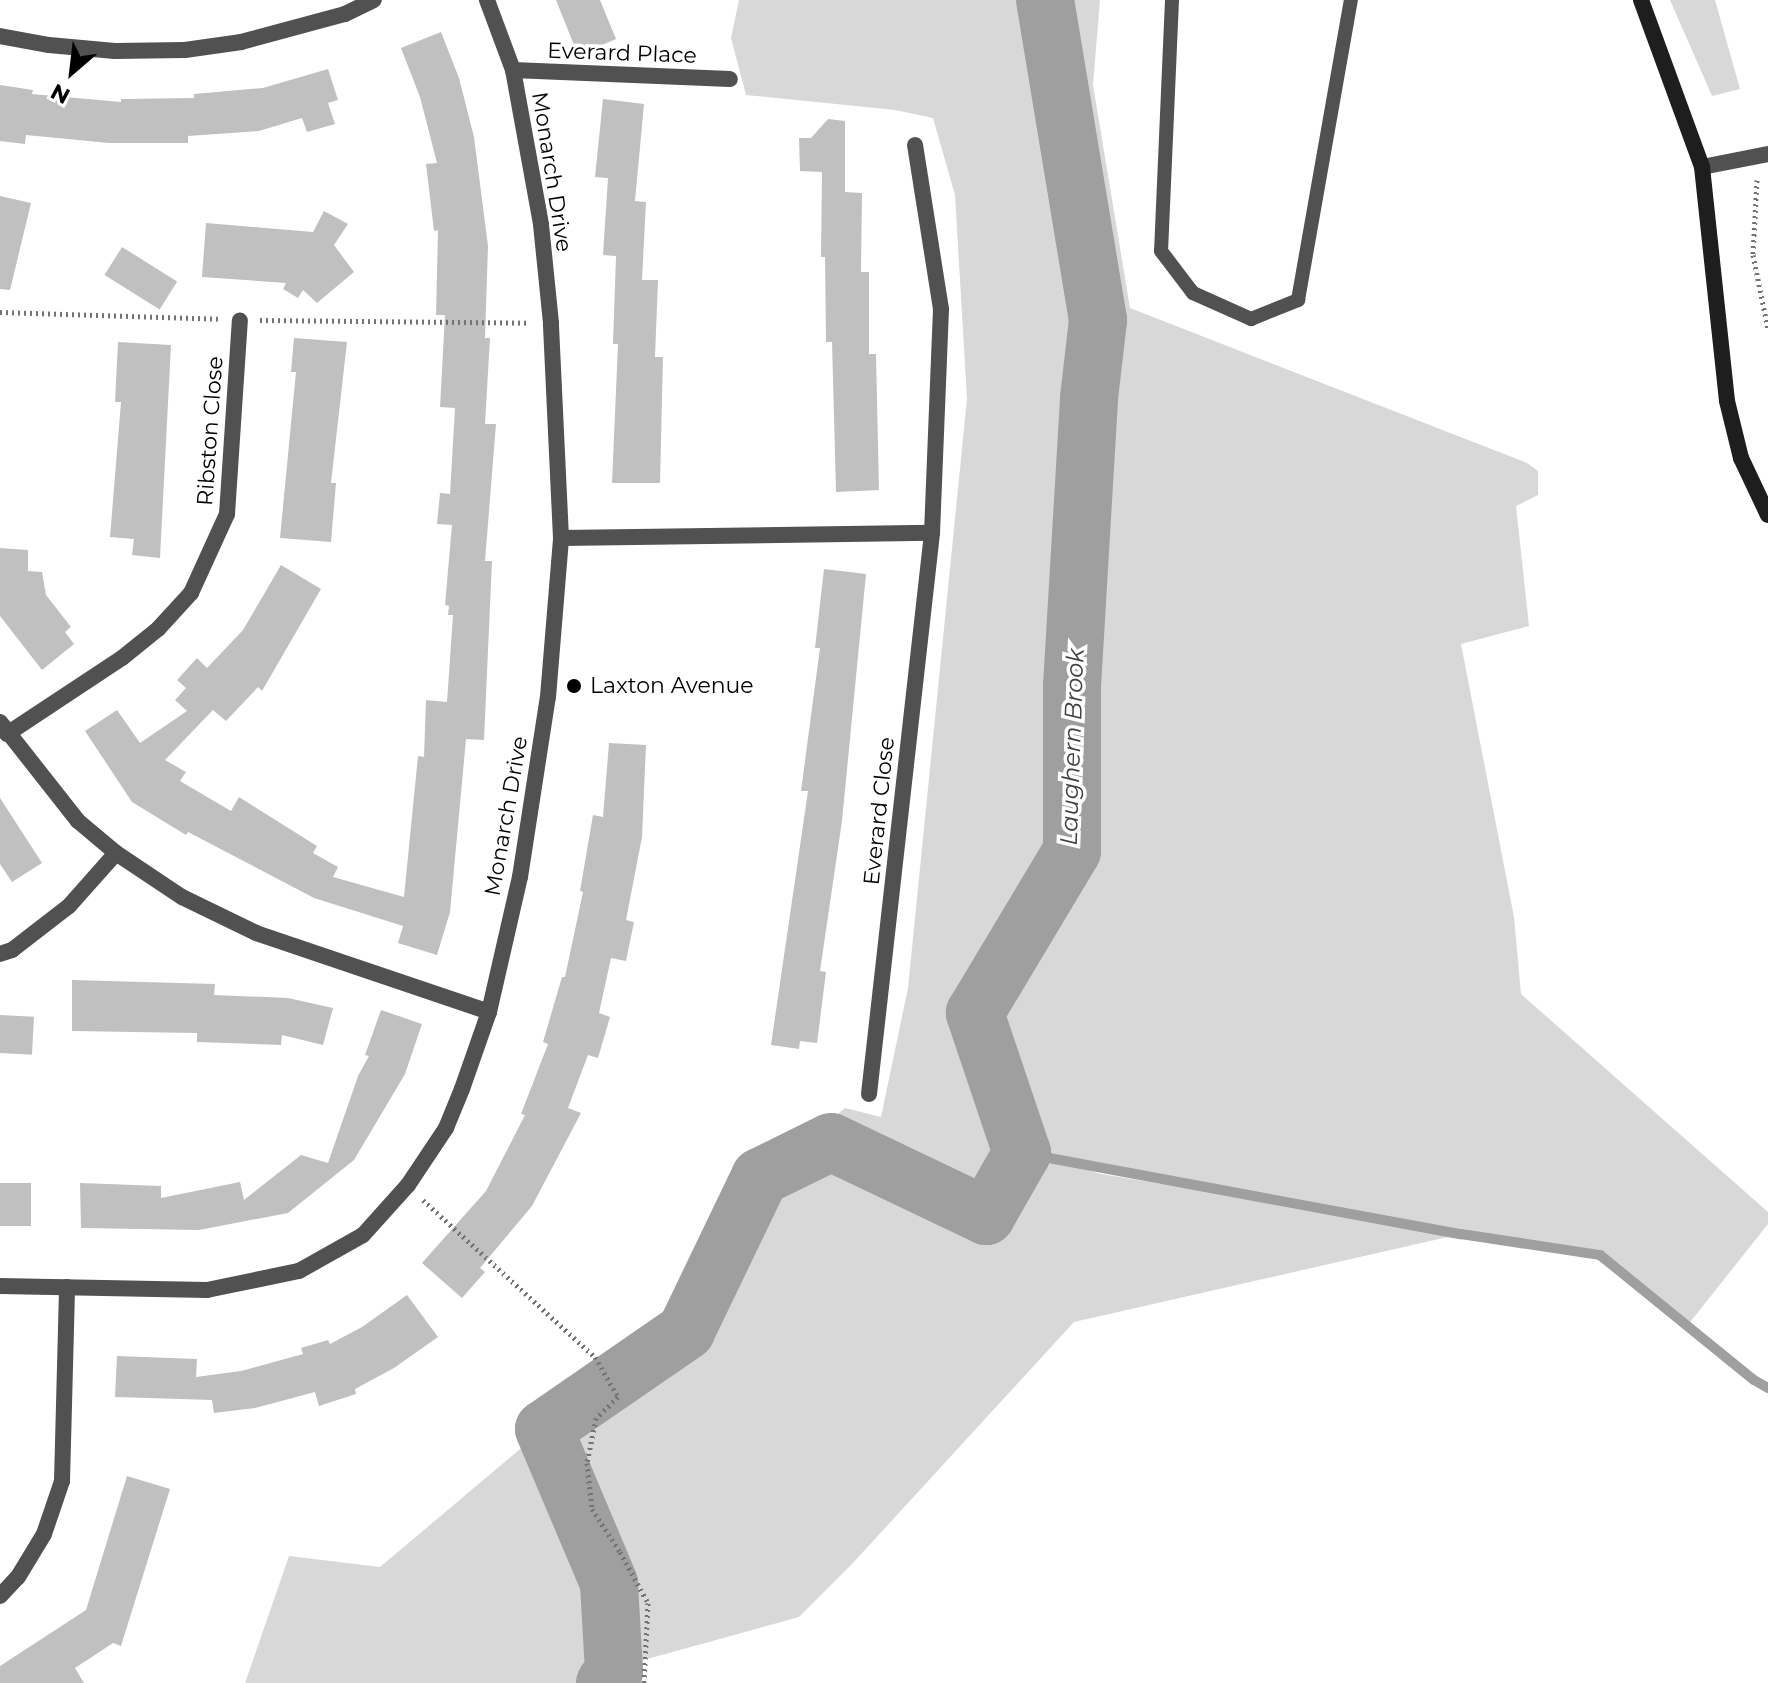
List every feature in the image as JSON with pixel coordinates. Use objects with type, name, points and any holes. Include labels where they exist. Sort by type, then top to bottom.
[{"type":"main road","points":[[1641,0],[1702,167],[1727,401],[1741,458],[1768,515]]},
{"type":"street","points":[[0,36],[49,45],[115,51],[185,50],[241,42],[345,14],[374,0]]},
{"type":"street","name":"Monarch Drive","points":[[0,1286],[207,1290],[299,1271],[363,1235],[408,1185],[446,1128],[489,1012],[520,877],[535,788],[561,538],[551,323],[541,224],[513,70],[487,0]]},
{"type":"street","name":"Everard Place","points":[[513,70],[730,79]]},
{"type":"street","name":"Everard Close","points":[[869,1094],[932,533],[941,309],[915,145]]},
{"type":"street","points":[[1702,167],[1763,155]]},
{"type":"street","name":"Ribston Close","points":[[4,728],[122,658],[158,629],[191,593],[227,514],[240,320]]},
{"type":"street","points":[[561,538],[932,533]]},
{"type":"street","points":[[4,728],[78,821],[116,853],[182,897],[256,933],[489,1012]]},
{"type":"street","points":[[0,954],[12,950],[69,906],[116,853]]},
{"type":"street","points":[[0,1596],[18,1577],[44,1534],[62,1481],[67,1287]]},
{"type":"lane","points":[[1172,0],[1161,251],[1193,293],[1251,319],[1298,300],[1351,0]]},
{"type":"path","points":[[1763,155],[1753,255],[1768,329]]},
{"type":"path","points":[[0,312],[240,320],[551,323]]},
{"type":"path","points":[[408,1185],[595,1357],[618,1397],[596,1418],[587,1463],[592,1509],[648,1603],[644,1683]]},
{"type":"shaded area","points":[[739,0],[1100,0],[1093,85],[1130,308],[1527,463],[1538,471],[1538,495],[1516,506],[1529,626],[1461,644],[1514,917],[1521,994],[1768,1212],[1768,1224],[1687,1326],[1600,1255],[1461,1234],[1074,1322],[852,1564],[799,1617],[640,1661],[639,1683],[245,1683],[289,1556],[380,1567],[544,1429],[686,1331],[760,1177],[845,1108],[881,1117],[908,988],[967,399],[955,195],[933,118],[895,110],[746,95],[731,38]],"holes":[[[1037,1156],[1387,1220],[1101,1174]]]},
{"type":"shaded area","points":[[1670,0],[1715,0],[1740,89],[1712,96]]},
{"type":"building","points":[[556,0],[600,0],[616,39],[578,55]]},
{"type":"building","points":[[441,32],[459,78],[474,137],[488,246],[485,338],[490,338],[485,424],[496,424],[485,561],[492,561],[484,740],[466,739],[450,912],[437,955],[398,943],[403,926],[314,898],[188,832],[186,835],[132,802],[85,731],[117,710],[140,743],[187,711],[175,700],[186,688],[177,680],[197,658],[207,668],[243,630],[281,565],[321,589],[262,691],[258,687],[226,721],[213,710],[165,760],[186,772],[180,781],[231,811],[239,797],[317,846],[313,853],[338,867],[333,877],[404,897],[418,756],[424,757],[426,700],[447,702],[453,615],[448,615],[449,606],[445,605],[452,525],[437,524],[440,493],[450,494],[455,408],[440,407],[445,315],[436,315],[438,230],[434,231],[426,164],[437,163],[420,97],[401,48]]},
{"type":"building","points":[[328,69],[338,100],[328,103],[335,124],[307,132],[302,118],[259,131],[188,136],[188,143],[109,143],[26,135],[25,144],[0,141],[0,85],[33,90],[32,94],[121,102],[121,99],[194,98],[194,94],[263,88]]},
{"type":"building","points":[[603,99],[644,104],[635,201],[646,202],[642,280],[658,280],[655,357],[663,357],[660,483],[612,483],[618,344],[613,344],[616,256],[603,255],[608,178],[595,177]]},
{"type":"building","points":[[828,119],[845,121],[845,192],[862,193],[861,272],[869,272],[869,354],[876,354],[879,490],[836,492],[832,342],[826,342],[825,257],[821,257],[822,172],[800,171],[799,138],[811,138]]},
{"type":"building","points":[[0,196],[31,203],[10,290],[0,289]]},
{"type":"building","points":[[324,211],[348,224],[334,245],[354,272],[317,303],[303,290],[298,298],[283,289],[286,283],[202,277],[206,223],[313,232]]},
{"type":"building","points":[[122,247],[177,281],[160,309],[105,275]]},
{"type":"building","points":[[294,338],[347,342],[331,483],[336,483],[331,542],[280,538],[296,372],[291,372]]},
{"type":"building","points":[[118,342],[171,345],[160,558],[132,555],[134,539],[110,537],[121,402],[115,402]]},
{"type":"building","points":[[0,548],[28,550],[28,571],[42,572],[46,595],[71,627],[65,632],[74,644],[42,670],[0,616]]},
{"type":"building","points":[[824,569],[866,574],[842,821],[820,971],[826,972],[817,1043],[800,1041],[799,1049],[771,1045],[808,791],[801,791],[820,648],[815,648]]},
{"type":"building","points":[[609,743],[646,745],[642,837],[626,920],[634,922],[626,961],[611,958],[599,1013],[610,1017],[598,1058],[588,1055],[568,1108],[581,1113],[532,1206],[480,1268],[485,1272],[462,1298],[422,1263],[486,1191],[525,1115],[521,1114],[548,1044],[543,1042],[562,977],[565,977],[583,892],[580,891],[593,815],[603,817]]},
{"type":"building","points":[[0,798],[42,863],[12,882],[0,864]]},
{"type":"building","points":[[72,980],[215,984],[214,995],[288,998],[333,1008],[323,1045],[282,1035],[281,1045],[197,1042],[197,1033],[72,1031]]},
{"type":"building","points":[[381,1010],[422,1024],[405,1074],[354,1160],[288,1213],[199,1230],[81,1228],[80,1183],[161,1186],[161,1198],[240,1182],[244,1200],[301,1155],[328,1163],[358,1076],[369,1056],[365,1055]]},
{"type":"building","points":[[0,1015],[34,1017],[32,1055],[0,1053]]},
{"type":"building","points":[[0,1183],[31,1183],[31,1226],[0,1226]]},
{"type":"building","points":[[407,1295],[438,1337],[394,1368],[355,1389],[356,1394],[319,1406],[315,1392],[255,1408],[214,1413],[212,1400],[115,1397],[117,1356],[197,1359],[196,1377],[241,1371],[303,1354],[301,1348],[328,1340],[330,1344],[362,1327]]},
{"type":"building","points":[[127,1476],[170,1489],[121,1646],[113,1643],[75,1668],[84,1683],[0,1683],[0,1666],[86,1610]]},
{"type":"waterway","name":"Laughern Brook","points":[[605,1683],[614,1671],[609,1583],[544,1429],[686,1331],[760,1177],[831,1142],[986,1216],[1022,1153],[975,1013],[1072,851],[1072,686],[1089,398],[1098,320],[1045,0]]},
{"type":"waterway","points":[[1022,1153],[1461,1234],[1600,1255],[1754,1380],[1768,1388]]},
{"type":"place","name":"Laxton Avenue","points":[[574,686]]}]
